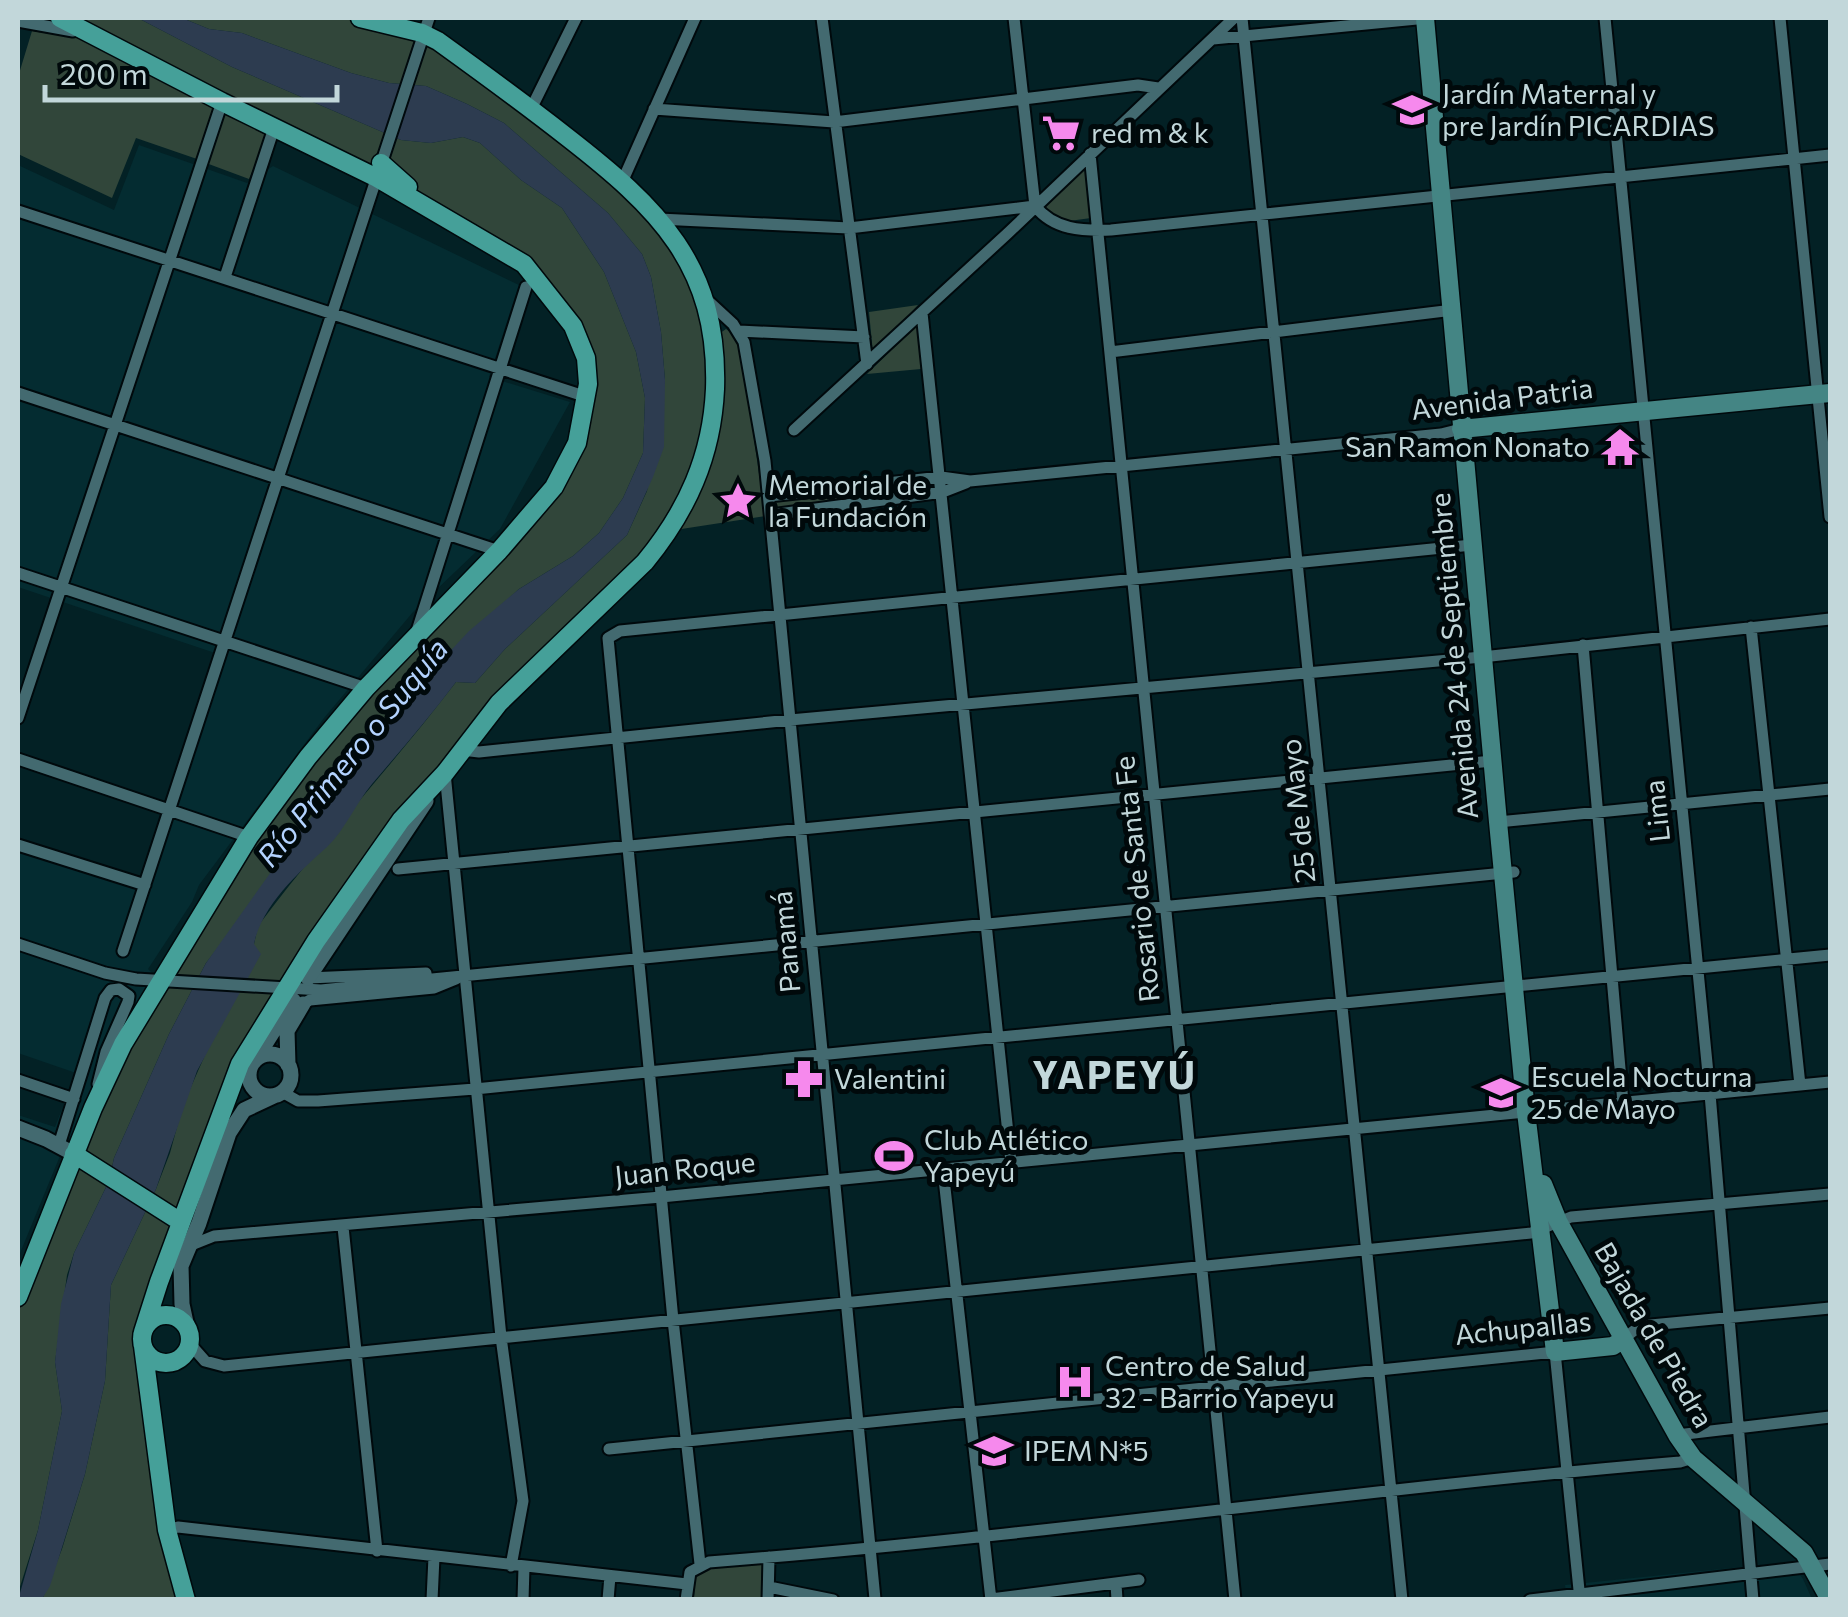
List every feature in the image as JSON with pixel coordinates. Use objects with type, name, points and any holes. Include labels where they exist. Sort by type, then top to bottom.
[{"type":"main road","points":[[18,1297],[93,1108],[123,1044],[169,982],[249,838],[308,757],[366,688],[499,551],[565,471],[581,428],[588,372],[580,341],[536,276],[519,261],[434,211],[381,164],[274,128],[60,18]]},
{"type":"main road","points":[[186,1600],[167,1530],[143,1339],[181,1222],[240,1064],[290,995],[402,820],[508,694],[645,562],[683,511],[700,471],[714,410],[714,352],[704,297],[684,254],[660,219],[623,180],[438,41],[360,18]]},
{"type":"main road","name":"Avenida 24 de Septiembre","points":[[1426,18],[1531,1112],[1550,1225]]},
{"type":"main road","name":"Avenida Patria","points":[[1467,436],[1644,414],[1825,399]]},
{"type":"main road","name":"Avenida 24 de Septiembre","points":[[1467,436],[1472,545],[1488,656],[1492,761],[1503,821]]},
{"type":"main road","points":[[75,1155],[181,1222]]},
{"type":"main road","points":[[1550,1225],[1555,1352]]},
{"type":"main road","name":"Bajada de Piedra","points":[[1550,1225],[1693,1458],[1822,1566],[1830,1600]]},
{"type":"main road","points":[[167,1315],[175,1317],[189,1336],[182,1358],[168,1364],[152,1359],[143,1339],[152,1320],[167,1315]]},
{"type":"main road","name":"Achupallas","points":[[1555,1352],[1612,1346],[1622,1340]]},
{"type":"street","points":[[532,109],[576,18]]},
{"type":"street","points":[[623,180],[694,18]]},
{"type":"street","points":[[822,18],[867,364]]},
{"type":"street","points":[[1014,18],[1035,206],[1054,223],[1097,230],[1264,216],[1830,155]]},
{"type":"street","points":[[794,430],[1234,18]]},
{"type":"street","name":"25 de Mayo","points":[[1242,18],[1402,1600]]},
{"type":"street","points":[[1213,40],[1426,18]]},
{"type":"street","name":"Lima","points":[[1605,18],[1710,1094],[1753,1600]]},
{"type":"street","points":[[1780,18],[1793,158],[1825,399],[1830,517]]},
{"type":"street","points":[[18,21],[96,38]]},
{"type":"street","points":[[123,951],[423,34]]},
{"type":"street","points":[[654,108],[834,122],[1138,85],[1158,88]]},
{"type":"street","points":[[18,718],[222,102]]},
{"type":"street","points":[[224,277],[274,128]]},
{"type":"street","name":"Rosario de Santa Fe","points":[[1090,154],[1235,1600]]},
{"type":"street","points":[[660,219],[849,228],[1035,206]]},
{"type":"street","points":[[18,211],[587,397]]},
{"type":"street","points":[[414,637],[526,287]]},
{"type":"street","points":[[704,297],[739,332],[864,338]]},
{"type":"street","points":[[1110,352],[1452,310]]},
{"type":"street","points":[[922,313],[1011,1162]]},
{"type":"street","name":"Panamá","points":[[739,332],[747,354],[770,514],[857,1423],[879,1599]]},
{"type":"street","points":[[18,393],[499,551]]},
{"type":"street","name":"Avenida Patria","points":[[970,482],[1441,434],[1467,436]]},
{"type":"street","points":[[768,496],[942,477],[970,482]]},
{"type":"street","points":[[770,514],[943,492],[970,482]]},
{"type":"street","points":[[700,1564],[607,644],[613,632],[1472,545]]},
{"type":"street","points":[[18,573],[366,688]]},
{"type":"street","points":[[462,750],[478,752],[1488,656],[1830,619]]},
{"type":"street","points":[[1751,627],[1800,1085]]},
{"type":"street","points":[[1583,645],[1623,1103]]},
{"type":"street","points":[[18,759],[249,838]]},
{"type":"street","points":[[398,869],[1492,761]]},
{"type":"street","points":[[445,773],[501,1338],[523,1501],[518,1567],[523,1600]]},
{"type":"street","points":[[308,978],[445,773]]},
{"type":"street","points":[[1503,821],[1830,789]]},
{"type":"street","points":[[18,845],[145,885]]},
{"type":"street","points":[[290,995],[1508,873]]},
{"type":"street","points":[[18,944],[105,973],[290,995],[434,988],[465,975]]},
{"type":"street","points":[[248,1075],[258,1092],[318,1101],[822,1056],[1830,955]]},
{"type":"street","points":[[308,978],[441,972],[465,975]]},
{"type":"street","points":[[18,1128],[75,1155],[74,1099],[105,998],[111,990],[123,990],[129,996],[128,1002],[102,1064],[93,1108]]},
{"type":"street","points":[[200,1171],[290,995]]},
{"type":"street","points":[[290,995],[286,1032],[291,1076],[279,1094],[244,1110],[232,1126],[180,1274],[189,1336],[200,1357],[216,1366],[1202,1266],[1550,1225],[1571,1217],[1830,1194]]},
{"type":"street","points":[[258,1057],[271,1054],[288,1064]]},
{"type":"street","points":[[18,1080],[74,1099]]},
{"type":"street","name":"Juan Roque","points":[[188,1246],[214,1236],[660,1197],[1830,1082]]},
{"type":"street","points":[[943,1170],[991,1599],[1139,1580]]},
{"type":"street","points":[[343,1226],[377,1551]]},
{"type":"street","name":"Achupallas","points":[[1622,1340],[1640,1326],[1830,1308]]},
{"type":"street","points":[[1555,1352],[1579,1597]]},
{"type":"street","name":"Achupallas","points":[[610,1449],[1555,1352]]},
{"type":"street","points":[[1677,1435],[1830,1421]]},
{"type":"street","points":[[686,1600],[690,1572],[700,1564],[1693,1458]]},
{"type":"street","points":[[167,1530],[178,1528],[686,1584]]},
{"type":"street","points":[[769,1557],[768,1594],[833,1600]]},
{"type":"street","points":[[432,1600],[434,1558]]},
{"type":"street","points":[[1530,1600],[1822,1566]]},
{"type":"street","points":[[608,1600],[610,1576]]},
{"type":"street","points":[[1116,1584],[1117,1600]]},
{"type":"street","points":[[865,1600],[879,1599]]},
{"type":"shaded area","points":[[138,18],[182,18],[209,29],[242,33],[351,73],[389,83],[426,86],[504,123],[608,213],[642,254],[651,277],[661,332],[664,447],[627,535],[505,649],[475,683],[456,682],[366,791],[333,840],[294,878],[265,916],[254,944],[261,954],[197,1071],[156,1189],[111,1285],[105,1381],[85,1474],[50,1586],[42,1599],[18,1600],[38,1530],[62,1411],[55,1362],[61,1304],[74,1253],[109,1181],[114,1158],[169,1034],[206,963],[298,834],[402,703],[469,631],[519,589],[573,556],[599,533],[623,498],[643,453],[645,398],[636,352],[604,272],[562,208],[521,180],[480,143],[463,137],[431,143],[401,140],[232,67]]},
{"type":"shaded area","points":[[139,145],[247,183],[273,166],[519,285],[489,377],[570,402],[500,529],[413,612],[324,718],[199,885],[148,969],[160,981],[62,1151],[18,1258],[18,1115],[55,1127],[76,1073],[18,1053],[18,839],[142,878],[215,653],[18,587],[18,165],[114,210]]},
{"type":"shaded area","points":[[1790,1562],[1812,1599],[1567,1599],[1565,1585]]},
{"type":"green space","points":[[60,18],[138,18],[232,67],[401,140],[431,143],[463,137],[480,143],[521,180],[562,208],[604,272],[636,352],[645,398],[643,453],[623,498],[599,533],[573,556],[519,589],[444,657],[206,963],[169,1034],[67,1275],[55,1362],[62,1411],[38,1530],[18,1593],[18,1297],[93,1108],[249,837],[565,471],[586,358],[531,270]]},
{"type":"green space","points":[[182,18],[360,18],[422,33],[623,180],[684,254],[715,380],[683,511],[508,694],[240,1064],[143,1346],[186,1599],[42,1600],[85,1474],[105,1381],[111,1285],[156,1189],[183,1105],[254,944],[258,926],[456,682],[475,683],[505,649],[627,535],[647,491],[665,380],[651,277],[642,254],[608,213],[504,123],[426,86],[389,83],[351,73],[242,33],[209,29]]},
{"type":"green space","points":[[32,31],[95,41],[213,108],[197,159],[136,138],[112,198],[18,154],[18,77]]},
{"type":"green space","points":[[224,111],[267,136],[249,179],[206,163]]},
{"type":"green space","points":[[1085,168],[1091,218],[1069,221],[1043,209]]},
{"type":"green space","points":[[918,305],[873,353],[869,312]]},
{"type":"green space","points":[[917,325],[921,369],[867,374]]},
{"type":"green space","points":[[726,329],[741,348],[765,516],[675,530],[695,494],[719,334]]},
{"type":"green space","points":[[939,479],[939,486],[775,510],[774,501]]},
{"type":"green space","points":[[762,1562],[761,1599],[694,1600],[695,1578],[708,1567]]},
{"type":"place","name":"Jardín Maternal y pre Jardín PICARDIAS","points":[[1412,110]]},
{"type":"place","name":"red m & k","points":[[1061,133]]},
{"type":"place","name":"San Ramon Nonato","points":[[1620,447]]},
{"type":"place","name":"Memorial de la Fundación","points":[[738,501]]},
{"type":"place","name":"Valentini","points":[[804,1079]]},
{"type":"place","name":"Escuela Nocturna 25 de Mayo","points":[[1501,1093]]},
{"type":"place","name":"Club Atlético Yapeyú","points":[[894,1156]]},
{"type":"place","name":"Centro de Salud 32 - Barrio Yapeyu","points":[[1075,1382]]},
{"type":"place","name":"IPEM N*5","points":[[994,1451]]},
{"type":"district","name":"YAPEYÚ","points":[[1115,1076]]},
{"type":"water label","name":"Río Primero o Suquía","points":[[353,753]]}]
